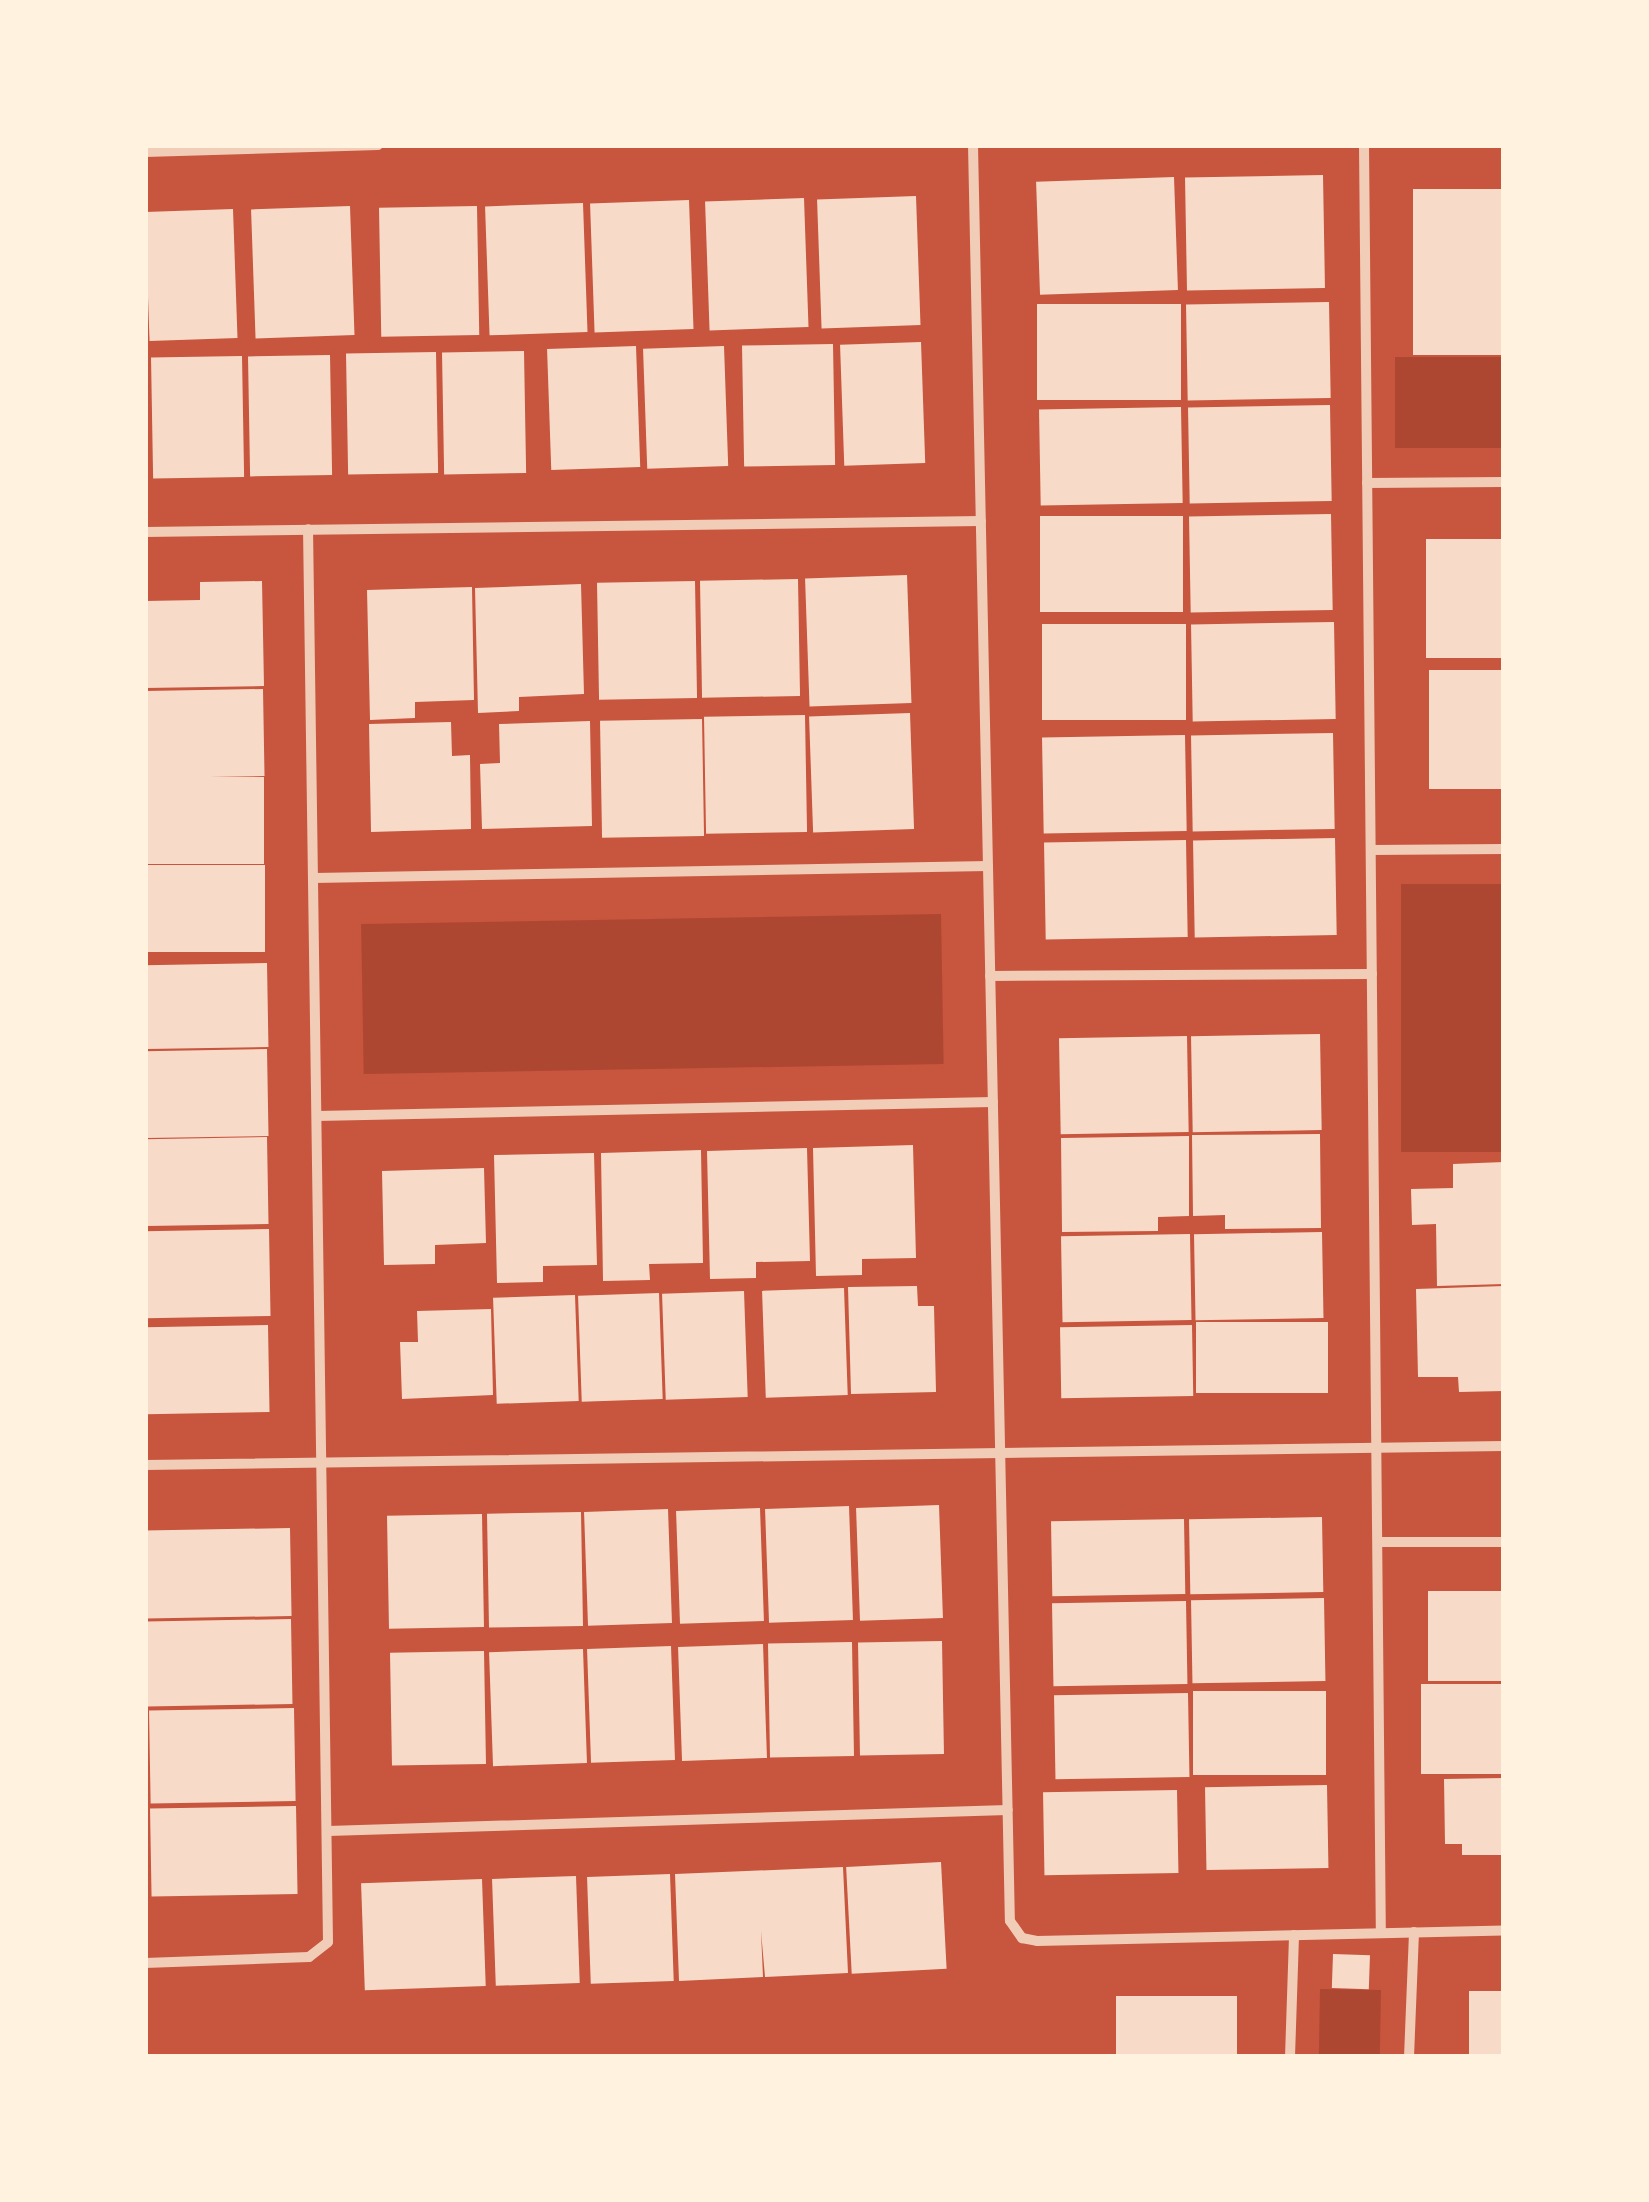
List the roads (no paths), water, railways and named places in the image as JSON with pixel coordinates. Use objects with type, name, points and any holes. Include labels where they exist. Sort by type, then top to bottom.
[{"type":"street","points":[[145,152],[378,145]]},
{"type":"street","points":[[973,145],[1010,1922],[1026,1940],[1504,1930]]},
{"type":"street","points":[[1364,145],[1381,1933]]},
{"type":"street","points":[[1367,482],[1504,482]]},
{"type":"street","points":[[145,532],[981,521]]},
{"type":"street","points":[[145,1963],[309,1958],[325,1948],[328,1925],[308,530]]},
{"type":"street","points":[[1371,850],[1504,850]]},
{"type":"street","points":[[314,878],[988,866]]},
{"type":"street","points":[[990,976],[1372,974]]},
{"type":"street","points":[[317,1116],[993,1102]]},
{"type":"street","points":[[145,1465],[1504,1446]]},
{"type":"street","points":[[1378,1542],[1504,1542]]},
{"type":"street","points":[[328,1831],[1008,1810]]},
{"type":"street","points":[[1409,2057],[1414,1932]]},
{"type":"street","points":[[1290,2057],[1294,1935]]}]
